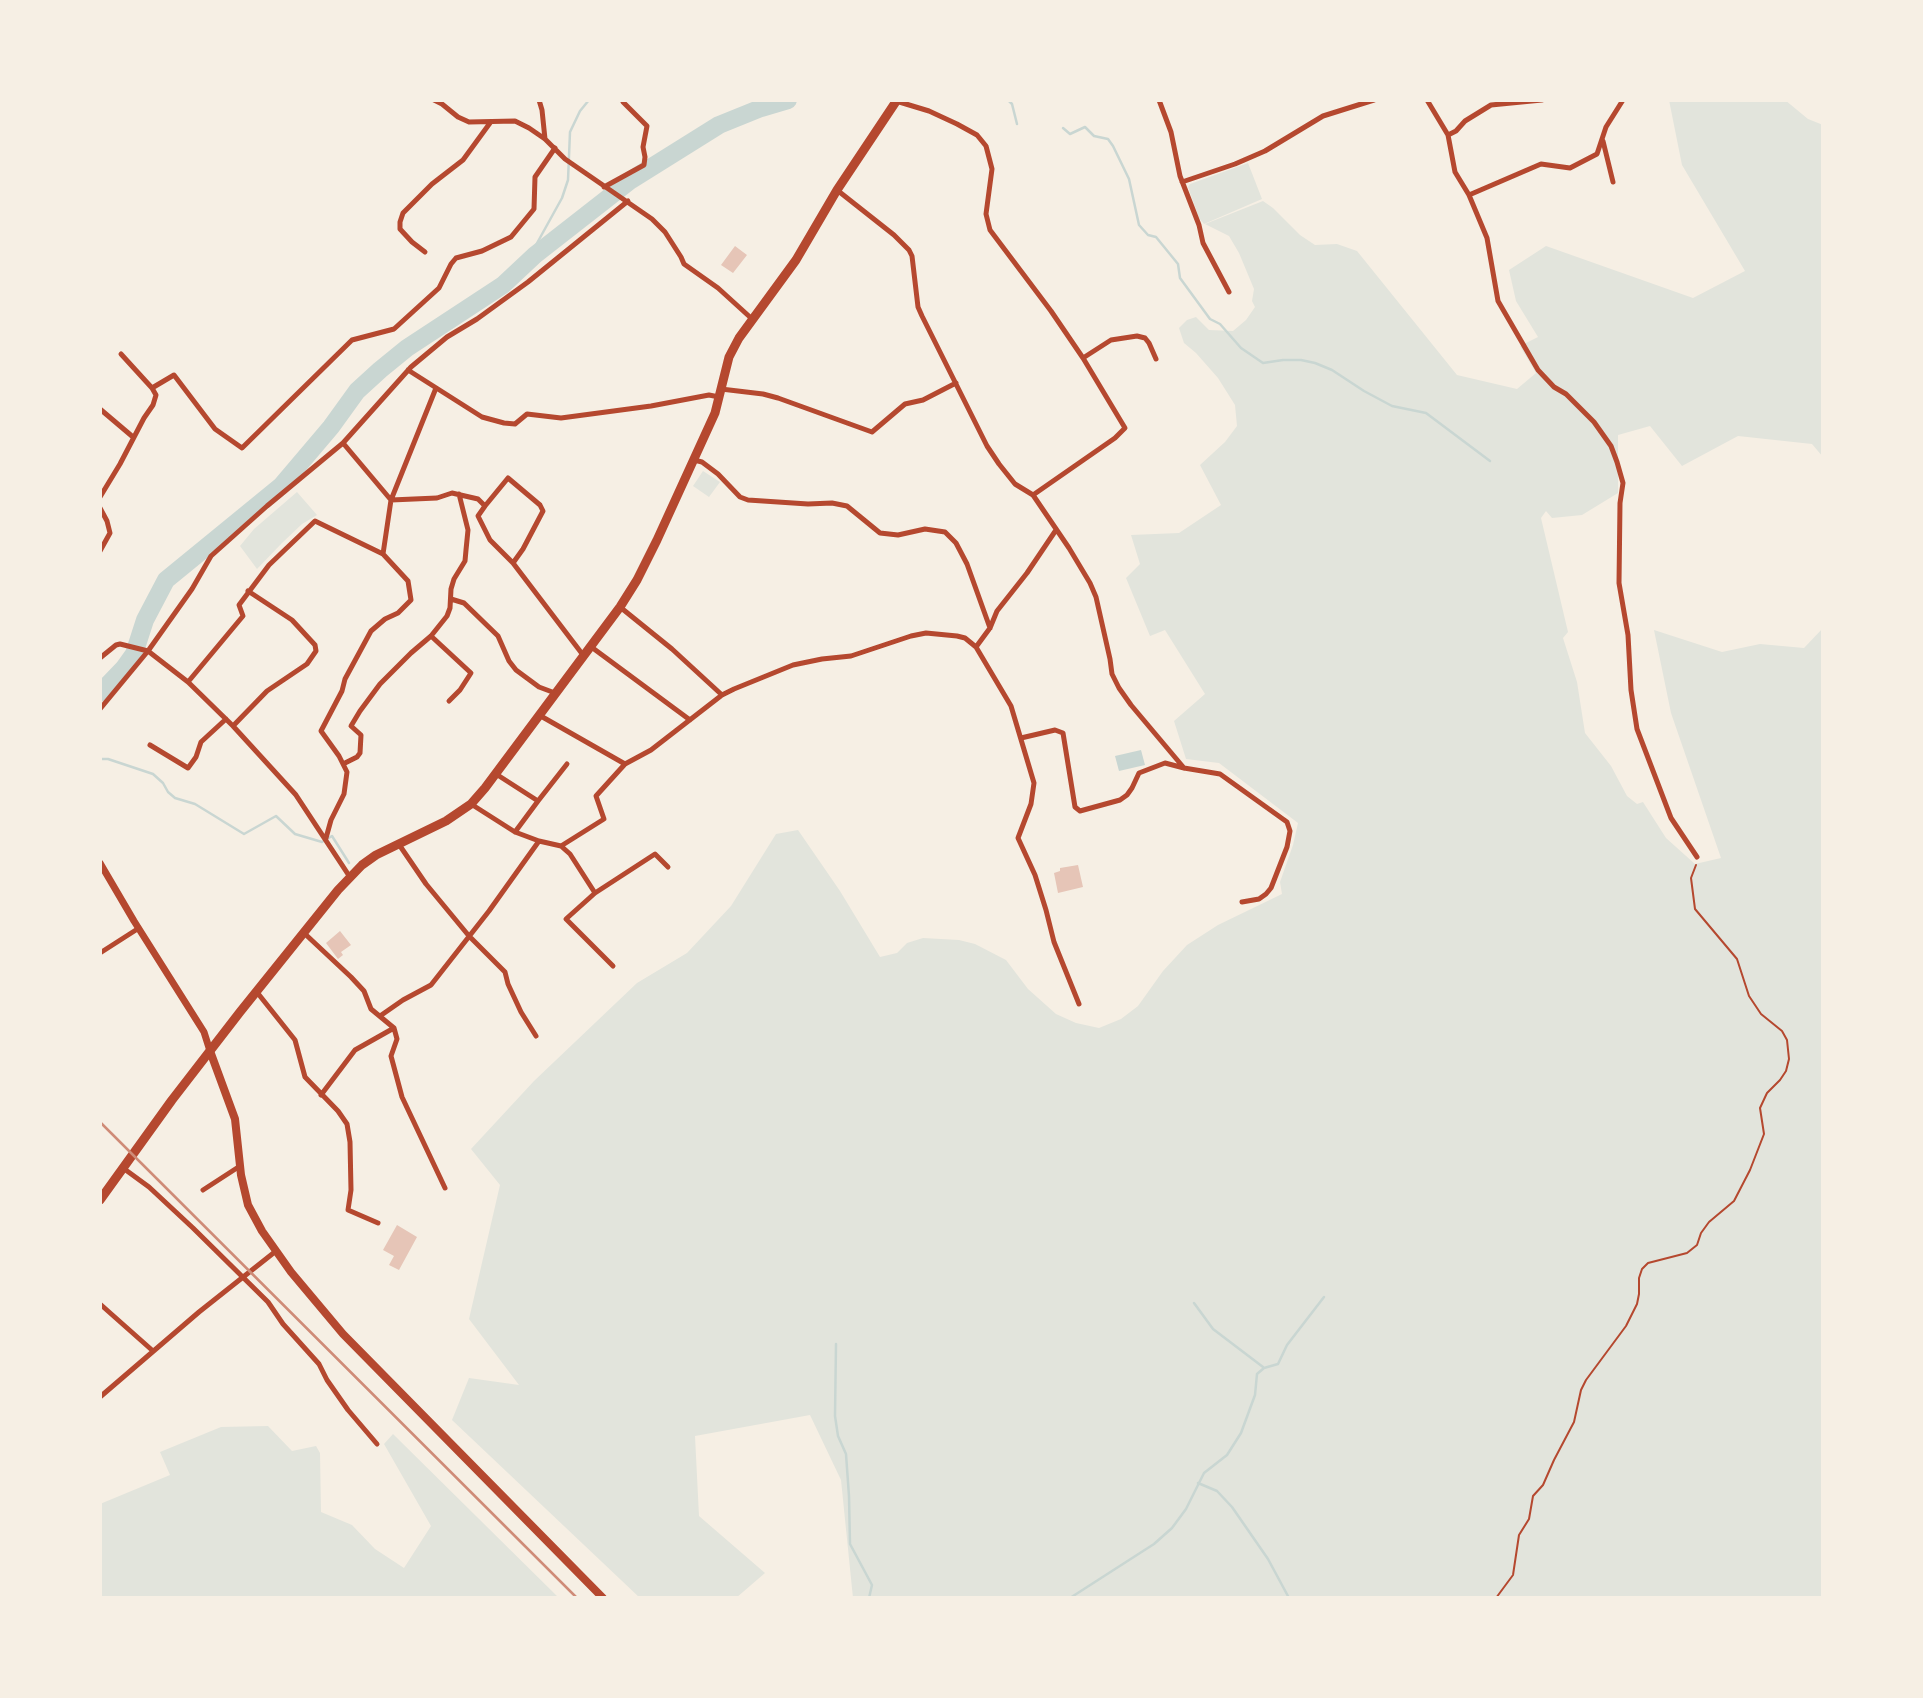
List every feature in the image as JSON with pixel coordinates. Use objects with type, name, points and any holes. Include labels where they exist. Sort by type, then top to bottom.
[{"type":"main road","points":[[100,1200],[103,1187],[123,1168],[256,991],[350,877],[376,855],[446,821],[471,804],[620,607],[637,580],[715,413],[729,357],[751,318],[796,260],[837,190],[896,100]]},
{"type":"main road","points":[[210,1051],[235,1119],[248,1205],[276,1251],[343,1334],[603,1598]]},
{"type":"street","points":[[434,100],[469,122],[515,121],[545,139],[565,159],[652,219],[665,232],[684,264],[718,288],[751,318]]},
{"type":"street","points":[[539,100],[545,139]]},
{"type":"street","points":[[607,188],[644,165],[643,147],[647,126],[624,100]]},
{"type":"street","points":[[896,100],[957,124],[976,135],[986,146],[992,169],[986,214],[990,230],[1051,311],[1125,428],[1115,438],[1033,495]]},
{"type":"street","points":[[1159,100],[1171,132],[1182,183],[1199,225],[1203,243],[1229,292]]},
{"type":"street","points":[[1182,183],[1265,151],[1323,116],[1374,100]]},
{"type":"street","points":[[1427,100],[1448,135],[1455,172],[1469,195],[1489,246],[1498,301],[1538,370],[1594,422],[1603,433],[1617,462],[1623,483],[1620,503],[1619,583],[1628,635],[1630,690],[1637,729],[1671,818],[1698,857]]},
{"type":"street","points":[[1448,135],[1491,105],[1542,100]]},
{"type":"street","points":[[1469,195],[1541,164],[1570,167],[1597,154],[1606,127],[1623,100]]},
{"type":"street","points":[[425,252],[400,229],[403,213],[432,184],[463,160],[489,123]]},
{"type":"street","points":[[1603,138],[1613,182]]},
{"type":"street","points":[[152,388],[174,375],[215,429],[242,448],[352,340],[394,329],[439,288],[456,258],[482,251],[511,237],[534,209],[535,177],[555,148]]},
{"type":"street","points":[[837,190],[909,250],[915,272],[918,307],[987,446],[1015,484],[1033,495],[1090,583],[1096,597],[1112,674],[1119,688],[1184,768]]},
{"type":"street","points":[[100,709],[148,651],[192,589],[211,556],[343,443],[408,370],[447,337],[528,282],[625,199]]},
{"type":"street","points":[[1083,358],[1111,340],[1137,336],[1149,343],[1156,359]]},
{"type":"street","points":[[100,497],[153,405],[156,395],[121,354]]},
{"type":"street","points":[[408,370],[482,417],[515,424],[527,414],[561,418],[720,393],[770,396],[822,412],[872,432],[905,404],[923,400],[956,383]]},
{"type":"street","points":[[383,554],[391,500],[436,388]]},
{"type":"street","points":[[100,409],[133,437]]},
{"type":"street","points":[[100,421],[106,414]]},
{"type":"street","points":[[343,443],[391,500]]},
{"type":"street","points":[[694,460],[702,462],[740,497],[748,500],[847,506],[880,533],[898,535],[925,529],[945,532],[961,553],[990,628]]},
{"type":"street","points":[[513,563],[543,511],[540,505],[509,478],[478,516],[490,540],[513,563],[583,655]]},
{"type":"street","points":[[391,500],[437,498],[452,493],[478,499],[485,506]]},
{"type":"street","points":[[343,764],[360,753],[361,735],[351,726],[360,711],[380,684],[431,636],[447,616],[454,579],[465,561],[468,530],[459,494]]},
{"type":"street","points":[[100,508],[110,533],[100,551]]},
{"type":"street","points":[[188,682],[243,616],[239,606],[248,592],[277,556],[315,521],[383,554],[408,581],[411,600],[398,613],[385,619],[371,631],[321,731],[347,772],[344,793],[326,838]]},
{"type":"street","points":[[976,647],[990,628],[997,611],[1056,530]]},
{"type":"street","points":[[233,726],[267,691],[307,664],[316,651],[315,645],[292,620],[248,592]]},
{"type":"street","points":[[451,599],[464,603],[498,636],[516,670],[539,687],[555,693]]},
{"type":"street","points":[[620,607],[672,649],[722,695]]},
{"type":"street","points":[[561,846],[604,819],[596,796],[625,764],[651,750],[722,695],[793,666],[851,656],[918,635],[936,634],[965,638],[976,647],[1011,706],[1021,738],[1034,783],[1031,804],[1018,838],[1035,875],[1054,942],[1079,1004]]},
{"type":"street","points":[[431,636],[471,673],[449,701]]},
{"type":"street","points":[[100,657],[120,644],[148,651],[188,682],[233,726],[296,795],[350,877]]},
{"type":"street","points":[[590,646],[690,720]]},
{"type":"street","points":[[539,715],[625,764]]},
{"type":"street","points":[[150,745],[188,768],[196,757],[201,742],[226,719]]},
{"type":"street","points":[[1021,738],[1055,730],[1063,733],[1075,807],[1080,811],[1120,800],[1132,788],[1139,773],[1164,764],[1220,774],[1287,822],[1290,831],[1287,847],[1271,888],[1259,899],[1242,902]]},
{"type":"street","points":[[515,832],[567,764]]},
{"type":"street","points":[[496,774],[538,801]]},
{"type":"street","points":[[471,804],[515,832],[561,846],[570,854],[595,893]]},
{"type":"street","points":[[380,1016],[431,985],[539,841]]},
{"type":"street","points":[[398,843],[426,884],[469,936],[505,972],[521,1012],[536,1035]]},
{"type":"street","points":[[613,966],[566,919],[595,893],[655,854],[668,867]]},
{"type":"street","points":[[100,863],[204,1032],[210,1051]]},
{"type":"street","points":[[100,953],[139,928]]},
{"type":"street","points":[[304,932],[351,976],[363,991],[371,1009],[394,1028],[397,1039],[391,1056],[401,1097],[445,1188]]},
{"type":"street","points":[[256,991],[295,1040],[305,1077],[347,1124],[351,1190],[348,1210],[378,1223]]},
{"type":"street","points":[[321,1095],[355,1050],[394,1028]]},
{"type":"street","points":[[203,1190],[240,1166]]},
{"type":"street","points":[[123,1168],[149,1187],[268,1302],[319,1364],[348,1410],[377,1444]]},
{"type":"street","points":[[100,1398],[276,1251]]},
{"type":"street","points":[[100,1304],[153,1351]]},
{"type":"path","points":[[1496,1598],[1513,1575],[1519,1535],[1529,1519],[1533,1496],[1543,1485],[1570,1431],[1581,1390],[1626,1326],[1637,1304],[1642,1269],[1648,1263],[1687,1253],[1697,1245],[1709,1222],[1734,1201],[1764,1134],[1760,1108],[1767,1093],[1786,1071],[1789,1059],[1787,1040],[1782,1031],[1761,1014],[1749,996],[1737,959],[1695,909],[1691,878],[1698,857]]},
{"type":"shaded area","points":[[1669,100],[1785,100],[1808,119],[1823,125],[1823,457],[1812,444],[1738,436],[1682,466],[1650,426],[1618,435],[1618,493],[1582,515],[1552,518],[1546,511],[1541,518],[1568,632],[1563,638],[1577,682],[1585,733],[1611,766],[1627,796],[1637,804],[1643,802],[1666,838],[1695,864],[1721,858],[1671,713],[1654,630],[1722,652],[1760,644],[1804,648],[1823,628],[1823,1598],[853,1598],[841,1480],[810,1415],[695,1436],[699,1516],[765,1573],[736,1598],[640,1598],[452,1420],[469,1378],[519,1385],[469,1319],[500,1185],[471,1149],[534,1081],[637,983],[687,953],[731,906],[776,834],[798,830],[840,891],[880,957],[897,953],[907,943],[923,938],[959,940],[975,944],[1006,960],[1028,989],[1056,1014],[1076,1023],[1099,1028],[1121,1019],[1138,1006],[1163,971],[1187,945],[1218,925],[1282,894],[1280,882],[1298,823],[1219,763],[1186,759],[1174,721],[1205,694],[1165,630],[1150,636],[1126,578],[1140,564],[1131,535],[1179,533],[1221,505],[1200,465],[1225,442],[1237,426],[1235,405],[1218,378],[1184,343],[1179,328],[1187,320],[1196,317],[1209,330],[1233,331],[1246,320],[1255,307],[1252,301],[1254,289],[1229,236],[1205,224],[1263,201],[1315,245],[1337,244],[1357,251],[1457,375],[1517,389],[1536,373],[1520,346],[1538,337],[1516,301],[1509,270],[1546,246],[1693,298],[1745,271],[1682,165]]},
{"type":"shaded area","points":[[1248,163],[1262,199],[1204,224],[1199,218],[1188,187],[1190,184]]},
{"type":"shaded area","points":[[703,471],[720,482],[709,497],[693,486]]},
{"type":"shaded area","points":[[297,492],[317,515],[302,524],[257,569],[240,546],[254,529]]},
{"type":"shaded area","points":[[1141,750],[1145,765],[1119,771],[1115,756]]},
{"type":"shaded area","points":[[268,1426],[292,1451],[316,1446],[320,1453],[321,1512],[352,1525],[375,1549],[404,1568],[431,1526],[384,1444],[393,1434],[559,1598],[100,1598],[100,1504],[170,1475],[160,1452],[221,1427]]},
{"type":"building","points":[[735,246],[747,255],[733,273],[721,265]]},
{"type":"building","points":[[1078,865],[1083,887],[1058,893],[1054,873],[1060,871],[1060,868]]},
{"type":"building","points":[[340,931],[351,945],[341,952],[343,955],[338,959],[326,943]]},
{"type":"building","points":[[397,1225],[417,1237],[399,1270],[389,1265],[394,1256],[383,1250]]},
{"type":"waterway","points":[[535,255],[536,245],[562,198],[568,180],[570,132],[580,111],[589,100]]},
{"type":"waterway","points":[[100,693],[134,654],[145,620],[166,580],[281,486],[331,427],[357,391],[380,370],[407,348],[503,285],[535,255],[631,180],[719,125],[788,100]]},
{"type":"waterway","points":[[1008,100],[1012,104],[1017,124]]},
{"type":"waterway","points":[[1063,128],[1070,134],[1085,127],[1094,136],[1108,139],[1129,179],[1139,225],[1148,235],[1156,237],[1178,264],[1180,278],[1210,319],[1220,324],[1241,348],[1263,363],[1301,360],[1332,370],[1392,406],[1426,413],[1490,461]]},
{"type":"waterway","points":[[100,759],[108,759],[153,774],[175,798],[195,804],[244,834],[276,816],[295,834],[322,842],[332,836],[349,863]]},
{"type":"waterway","points":[[1070,1598],[1154,1544],[1172,1528],[1186,1509],[1204,1473],[1227,1455],[1241,1433],[1255,1395],[1257,1374],[1264,1368],[1278,1364],[1287,1345],[1324,1297]]},
{"type":"waterway","points":[[1194,1303],[1213,1329],[1263,1367]]},
{"type":"waterway","points":[[836,1344],[835,1416],[838,1436],[846,1454],[850,1544],[872,1585],[869,1598]]},
{"type":"waterway","points":[[1198,1483],[1217,1491],[1232,1507],[1268,1559],[1289,1598]]},
{"type":"railway","points":[[100,1122],[577,1598]]}]
